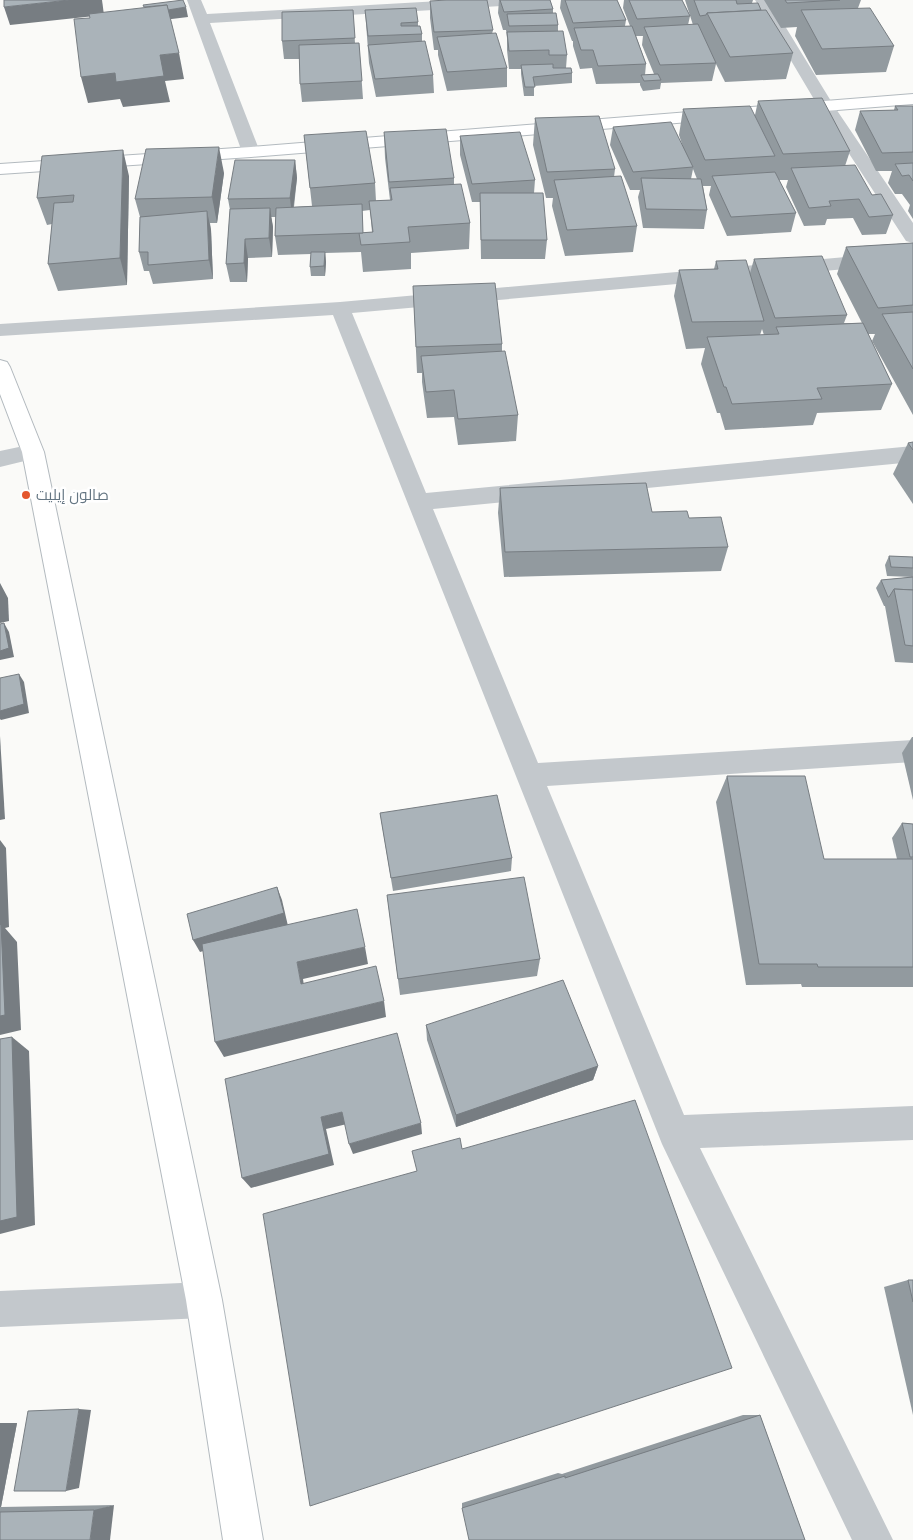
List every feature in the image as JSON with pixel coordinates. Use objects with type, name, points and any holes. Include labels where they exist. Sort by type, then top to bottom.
[{"type":"street","points":[[194,0],[251,152]]},
{"type":"street","points":[[201,19],[416,4],[537,0]]},
{"type":"street","points":[[762,0],[826,106],[913,238]]},
{"type":"street","points":[[0,169],[251,152],[913,99]]},
{"type":"street","points":[[0,330],[340,308],[913,257]]},
{"type":"street","points":[[340,308],[674,1132],[873,1540]]},
{"type":"street","points":[[0,367],[33,452],[204,1300],[243,1540]]},
{"type":"street","points":[[0,459],[33,452]]},
{"type":"street","points":[[419,502],[913,454]]},
{"type":"street","points":[[530,776],[913,751]]},
{"type":"street","points":[[674,1132],[913,1123]]},
{"type":"street","points":[[0,1309],[204,1300]]},
{"type":"building","points":[[4,0],[69,0],[4,7]]},
{"type":"building","points":[[183,0],[186,7],[168,10],[167,5],[144,7],[143,5]]},
{"type":"building","points":[[487,0],[493,30],[434,32],[430,1]]},
{"type":"building","points":[[500,0],[550,0],[553,9],[504,12]]},
{"type":"building","points":[[565,0],[617,0],[626,20],[573,23]]},
{"type":"building","points":[[629,0],[682,0],[690,16],[637,19]]},
{"type":"building","points":[[694,0],[736,0],[737,4],[758,3],[761,10],[707,13],[700,16]]},
{"type":"building","points":[[785,0],[840,0],[787,3]]},
{"type":"building","points":[[167,5],[179,53],[160,55],[164,76],[116,82],[115,73],[81,77],[74,19],[90,18],[89,14]]},
{"type":"building","points":[[416,8],[418,22],[401,23],[401,26],[420,26],[422,34],[368,36],[365,10]]},
{"type":"building","points":[[870,8],[894,46],[822,49],[801,10]]},
{"type":"building","points":[[353,10],[355,38],[282,41],[282,12]]},
{"type":"building","points":[[766,10],[793,53],[730,57],[707,13]]},
{"type":"building","points":[[556,13],[558,25],[509,26],[507,14]]},
{"type":"building","points":[[698,24],[716,63],[660,65],[644,27]]},
{"type":"building","points":[[632,26],[646,64],[598,66],[593,50],[581,50],[574,28]]},
{"type":"building","points":[[563,31],[567,55],[549,55],[549,50],[509,51],[507,32]]},
{"type":"building","points":[[496,33],[507,68],[447,72],[437,37]]},
{"type":"building","points":[[425,41],[433,75],[375,79],[368,45]]},
{"type":"building","points":[[359,43],[362,81],[300,84],[299,45]]},
{"type":"building","points":[[553,64],[553,68],[571,68],[572,73],[533,77],[535,87],[525,87],[521,65]]},
{"type":"building","points":[[658,74],[661,80],[644,81],[641,75]]},
{"type":"building","points":[[822,98],[850,151],[783,154],[758,101]]},
{"type":"building","points":[[750,106],[775,156],[705,160],[683,109]]},
{"type":"building","points":[[895,106],[913,106],[913,152],[882,153],[860,111],[898,110]]},
{"type":"building","points":[[599,116],[615,169],[547,172],[535,118]]},
{"type":"building","points":[[671,122],[693,167],[633,172],[613,127]]},
{"type":"building","points":[[446,129],[454,178],[389,182],[384,132]]},
{"type":"building","points":[[366,131],[375,183],[310,188],[304,135]]},
{"type":"building","points":[[520,132],[535,180],[472,184],[460,136]]},
{"type":"building","points":[[219,147],[212,197],[135,199],[146,149]]},
{"type":"building","points":[[123,150],[120,258],[48,264],[54,203],[73,202],[74,195],[37,198],[42,156]]},
{"type":"building","points":[[235,160],[295,160],[290,198],[228,199]]},
{"type":"building","points":[[913,163],[913,181],[909,175],[902,176],[895,164]]},
{"type":"building","points":[[855,165],[872,195],[881,194],[893,215],[869,217],[859,199],[829,201],[831,206],[809,208],[791,168]]},
{"type":"building","points":[[775,172],[796,213],[731,217],[712,176]]},
{"type":"building","points":[[621,176],[637,226],[567,230],[554,180]]},
{"type":"building","points":[[641,178],[701,179],[707,210],[646,209]]},
{"type":"building","points":[[461,184],[470,223],[408,227],[410,242],[361,245],[359,233],[373,232],[369,201],[392,200],[390,188]]},
{"type":"building","points":[[480,193],[543,193],[547,240],[481,240]]},
{"type":"building","points":[[362,204],[363,233],[275,236],[276,208]]},
{"type":"building","points":[[270,208],[269,238],[245,239],[244,263],[226,264],[230,209]]},
{"type":"building","points":[[207,211],[209,260],[148,265],[148,252],[139,252],[140,217]]},
{"type":"building","points":[[913,243],[913,305],[878,308],[846,247]]},
{"type":"building","points":[[311,252],[325,252],[324,266],[310,267]]},
{"type":"building","points":[[822,256],[847,315],[775,318],[754,259]]},
{"type":"building","points":[[746,260],[764,321],[692,322],[679,270],[718,269],[716,261]]},
{"type":"building","points":[[495,283],[502,344],[416,347],[413,286]]},
{"type":"building","points":[[913,312],[913,369],[882,314]]},
{"type":"building","points":[[863,323],[892,384],[817,388],[822,399],[732,404],[726,387],[724,387],[707,337],[779,334],[776,327]]},
{"type":"building","points":[[505,351],[518,415],[458,419],[454,390],[426,392],[421,356]]},
{"type":"building","points":[[913,442],[913,450],[908,443]]},
{"type":"building","points":[[646,483],[652,512],[687,511],[689,518],[721,517],[728,547],[505,552],[500,488]]},
{"type":"building","points":[[889,556],[913,557],[913,568],[891,567]]},
{"type":"building","points":[[913,577],[913,590],[894,589],[889,597],[881,580]]},
{"type":"building","points":[[894,589],[913,590],[913,646],[905,645]]},
{"type":"building","points":[[4,623],[9,648],[0,651],[0,624]]},
{"type":"building","points":[[19,674],[24,704],[0,711],[0,678]]},
{"type":"building","points":[[727,776],[805,776],[824,859],[913,859],[913,967],[818,967],[817,964],[759,964]]},
{"type":"building","points":[[497,795],[512,858],[391,878],[380,813]]},
{"type":"building","points":[[902,823],[913,824],[913,857],[910,857]]},
{"type":"building","points":[[524,877],[540,959],[398,979],[387,895]]},
{"type":"building","points":[[277,887],[284,913],[193,940],[187,914]]},
{"type":"building","points":[[357,909],[365,947],[297,962],[301,984],[376,966],[384,1001],[215,1042],[202,944]]},
{"type":"building","points":[[0,925],[5,1015],[0,1016]]},
{"type":"building","points":[[563,980],[598,1066],[456,1115],[426,1025]]},
{"type":"building","points":[[397,1033],[421,1123],[349,1144],[342,1112],[321,1117],[329,1154],[242,1178],[225,1079]]},
{"type":"building","points":[[12,1037],[17,1217],[0,1221],[0,1039]]},
{"type":"building","points":[[635,1100],[732,1368],[310,1506],[263,1214],[417,1171],[412,1151],[460,1138],[462,1149]]},
{"type":"building","points":[[908,1280],[913,1280],[913,1302]]},
{"type":"building","points":[[79,1409],[66,1491],[14,1491],[28,1411]]},
{"type":"building","points":[[760,1415],[805,1540],[469,1540],[462,1508],[565,1476],[565,1478]]},
{"type":"building","points":[[94,1510],[90,1540],[0,1540],[0,1512]]},
{"type":"place","name":"صالون إيليت","points":[[26,495]]}]
